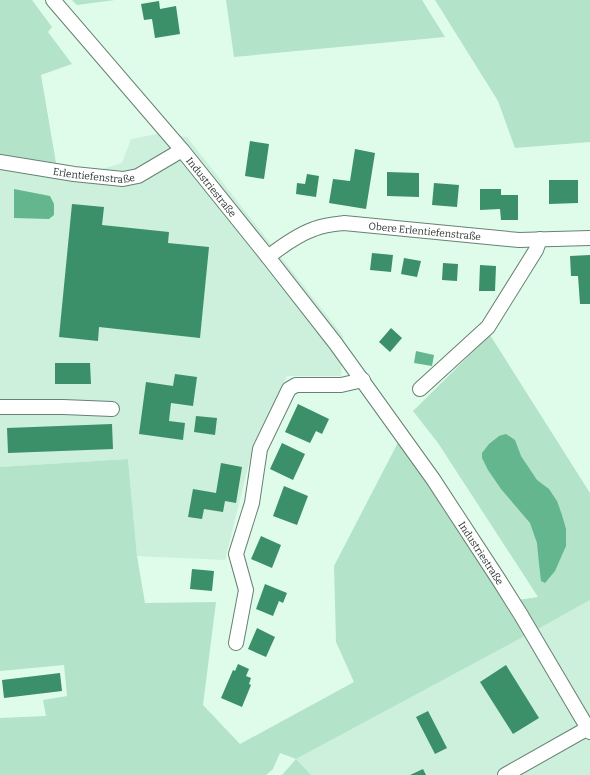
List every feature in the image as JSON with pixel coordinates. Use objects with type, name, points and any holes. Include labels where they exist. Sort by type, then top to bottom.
[{"type":"street","name":"Industriestraße","points":[[53,0],[182,150],[336,344],[432,479],[499,580],[589,729]]},
{"type":"street","name":"Erlentiefenstraße","points":[[0,162],[74,174],[123,179],[138,176],[182,150]]},
{"type":"street","name":"Obere Erlentiefenstraße","points":[[268,257],[293,240],[314,229],[344,223],[520,240],[590,238]]},
{"type":"street","points":[[420,389],[488,327],[536,250],[540,239]]},
{"type":"street","points":[[236,643],[246,590],[236,554],[252,503],[260,449],[289,389],[296,385],[341,385],[362,380]]},
{"type":"street","points":[[0,407],[112,409]]},
{"type":"street","points":[[505,775],[589,729]]},
{"type":"shaded area","points":[[0,0],[32,0],[52,27],[48,32],[72,64],[41,75],[56,163],[0,154]]},
{"type":"shaded area","points":[[72,0],[115,0],[77,5]]},
{"type":"shaded area","points":[[226,0],[422,0],[445,37],[234,57]]},
{"type":"shaded area","points":[[435,0],[590,0],[590,142],[515,148],[498,101]]},
{"type":"shaded area","points":[[162,133],[187,137],[343,336],[341,376],[287,376],[253,447],[225,560],[137,556],[128,459],[0,467],[0,154],[56,163],[92,172],[122,163],[131,139]]},
{"type":"shaded area","points":[[14,189],[50,196],[54,204],[54,215],[49,219],[14,218]]},
{"type":"shaded area","points":[[490,335],[590,493],[590,600],[296,759],[280,753],[273,769],[266,775],[0,775],[0,718],[46,716],[43,700],[67,696],[64,665],[0,671],[0,467],[128,459],[137,556],[145,603],[216,602],[203,705],[240,744],[354,682],[336,642],[334,566],[405,429],[518,600],[538,597],[438,443],[413,411]]},
{"type":"shaded area","points":[[416,351],[434,355],[432,366],[414,363]]},
{"type":"shaded area","points":[[506,434],[515,440],[521,456],[537,480],[549,489],[557,501],[566,529],[566,546],[555,571],[545,583],[541,581],[537,543],[530,523],[501,489],[482,458],[482,453],[489,444],[499,436]]},
{"type":"shaded area","points":[[590,600],[590,775],[311,775],[296,759],[538,629]]},
{"type":"shaded area","points":[[296,759],[311,775],[282,775]]},
{"type":"building","points":[[159,1],[160,9],[176,6],[180,34],[155,38],[152,19],[144,20],[141,4]]},
{"type":"building","points":[[250,141],[269,144],[264,179],[245,176]]},
{"type":"building","points":[[355,149],[375,153],[366,209],[329,203],[333,179],[350,181]]},
{"type":"building","points":[[387,172],[419,173],[419,197],[387,196]]},
{"type":"building","points":[[307,174],[319,176],[316,197],[296,194],[297,183],[305,184]]},
{"type":"building","points":[[549,180],[578,180],[578,203],[549,204]]},
{"type":"building","points":[[434,183],[459,185],[457,207],[432,205]]},
{"type":"building","points":[[480,189],[501,189],[501,195],[518,195],[518,220],[501,220],[500,209],[480,210]]},
{"type":"building","points":[[72,204],[104,207],[102,225],[169,232],[168,243],[209,247],[200,338],[99,327],[98,341],[59,337]]},
{"type":"building","points":[[372,253],[393,255],[391,272],[370,270]]},
{"type":"building","points":[[590,255],[590,304],[580,304],[578,276],[571,276],[570,256]]},
{"type":"building","points":[[404,258],[421,261],[417,277],[401,274]]},
{"type":"building","points":[[443,263],[458,264],[457,281],[442,280]]},
{"type":"building","points":[[480,265],[496,266],[495,291],[479,291]]},
{"type":"building","points":[[391,328],[402,338],[390,352],[379,342]]},
{"type":"building","points":[[55,363],[90,363],[91,384],[55,384]]},
{"type":"building","points":[[175,374],[197,377],[193,406],[171,403],[169,421],[185,423],[183,440],[139,434],[146,382],[173,386]]},
{"type":"building","points":[[298,404],[329,419],[322,434],[316,431],[310,443],[285,432]]},
{"type":"building","points":[[196,416],[217,418],[215,435],[194,432]]},
{"type":"building","points":[[112,424],[113,449],[8,453],[7,428]]},
{"type":"building","points":[[282,443],[305,454],[293,480],[270,469]]},
{"type":"building","points":[[221,463],[242,467],[236,503],[225,501],[223,512],[204,509],[202,519],[188,517],[193,489],[216,493]]},
{"type":"building","points":[[284,486],[308,496],[297,525],[273,516]]},
{"type":"building","points":[[261,536],[281,545],[272,568],[251,559]]},
{"type":"building","points":[[192,569],[214,571],[212,591],[190,589]]},
{"type":"building","points":[[265,584],[287,593],[283,603],[279,601],[273,616],[256,609]]},
{"type":"building","points":[[257,628],[275,637],[266,657],[248,649]]},
{"type":"building","points":[[238,664],[249,669],[246,676],[251,678],[249,684],[251,685],[242,707],[221,698],[233,670],[235,671]]},
{"type":"building","points":[[506,665],[539,718],[513,734],[480,682]]},
{"type":"building","points":[[60,673],[62,691],[4,698],[2,680]]},
{"type":"building","points":[[428,711],[447,748],[435,754],[416,717]]},
{"type":"building","points":[[423,769],[426,775],[410,775]]}]
